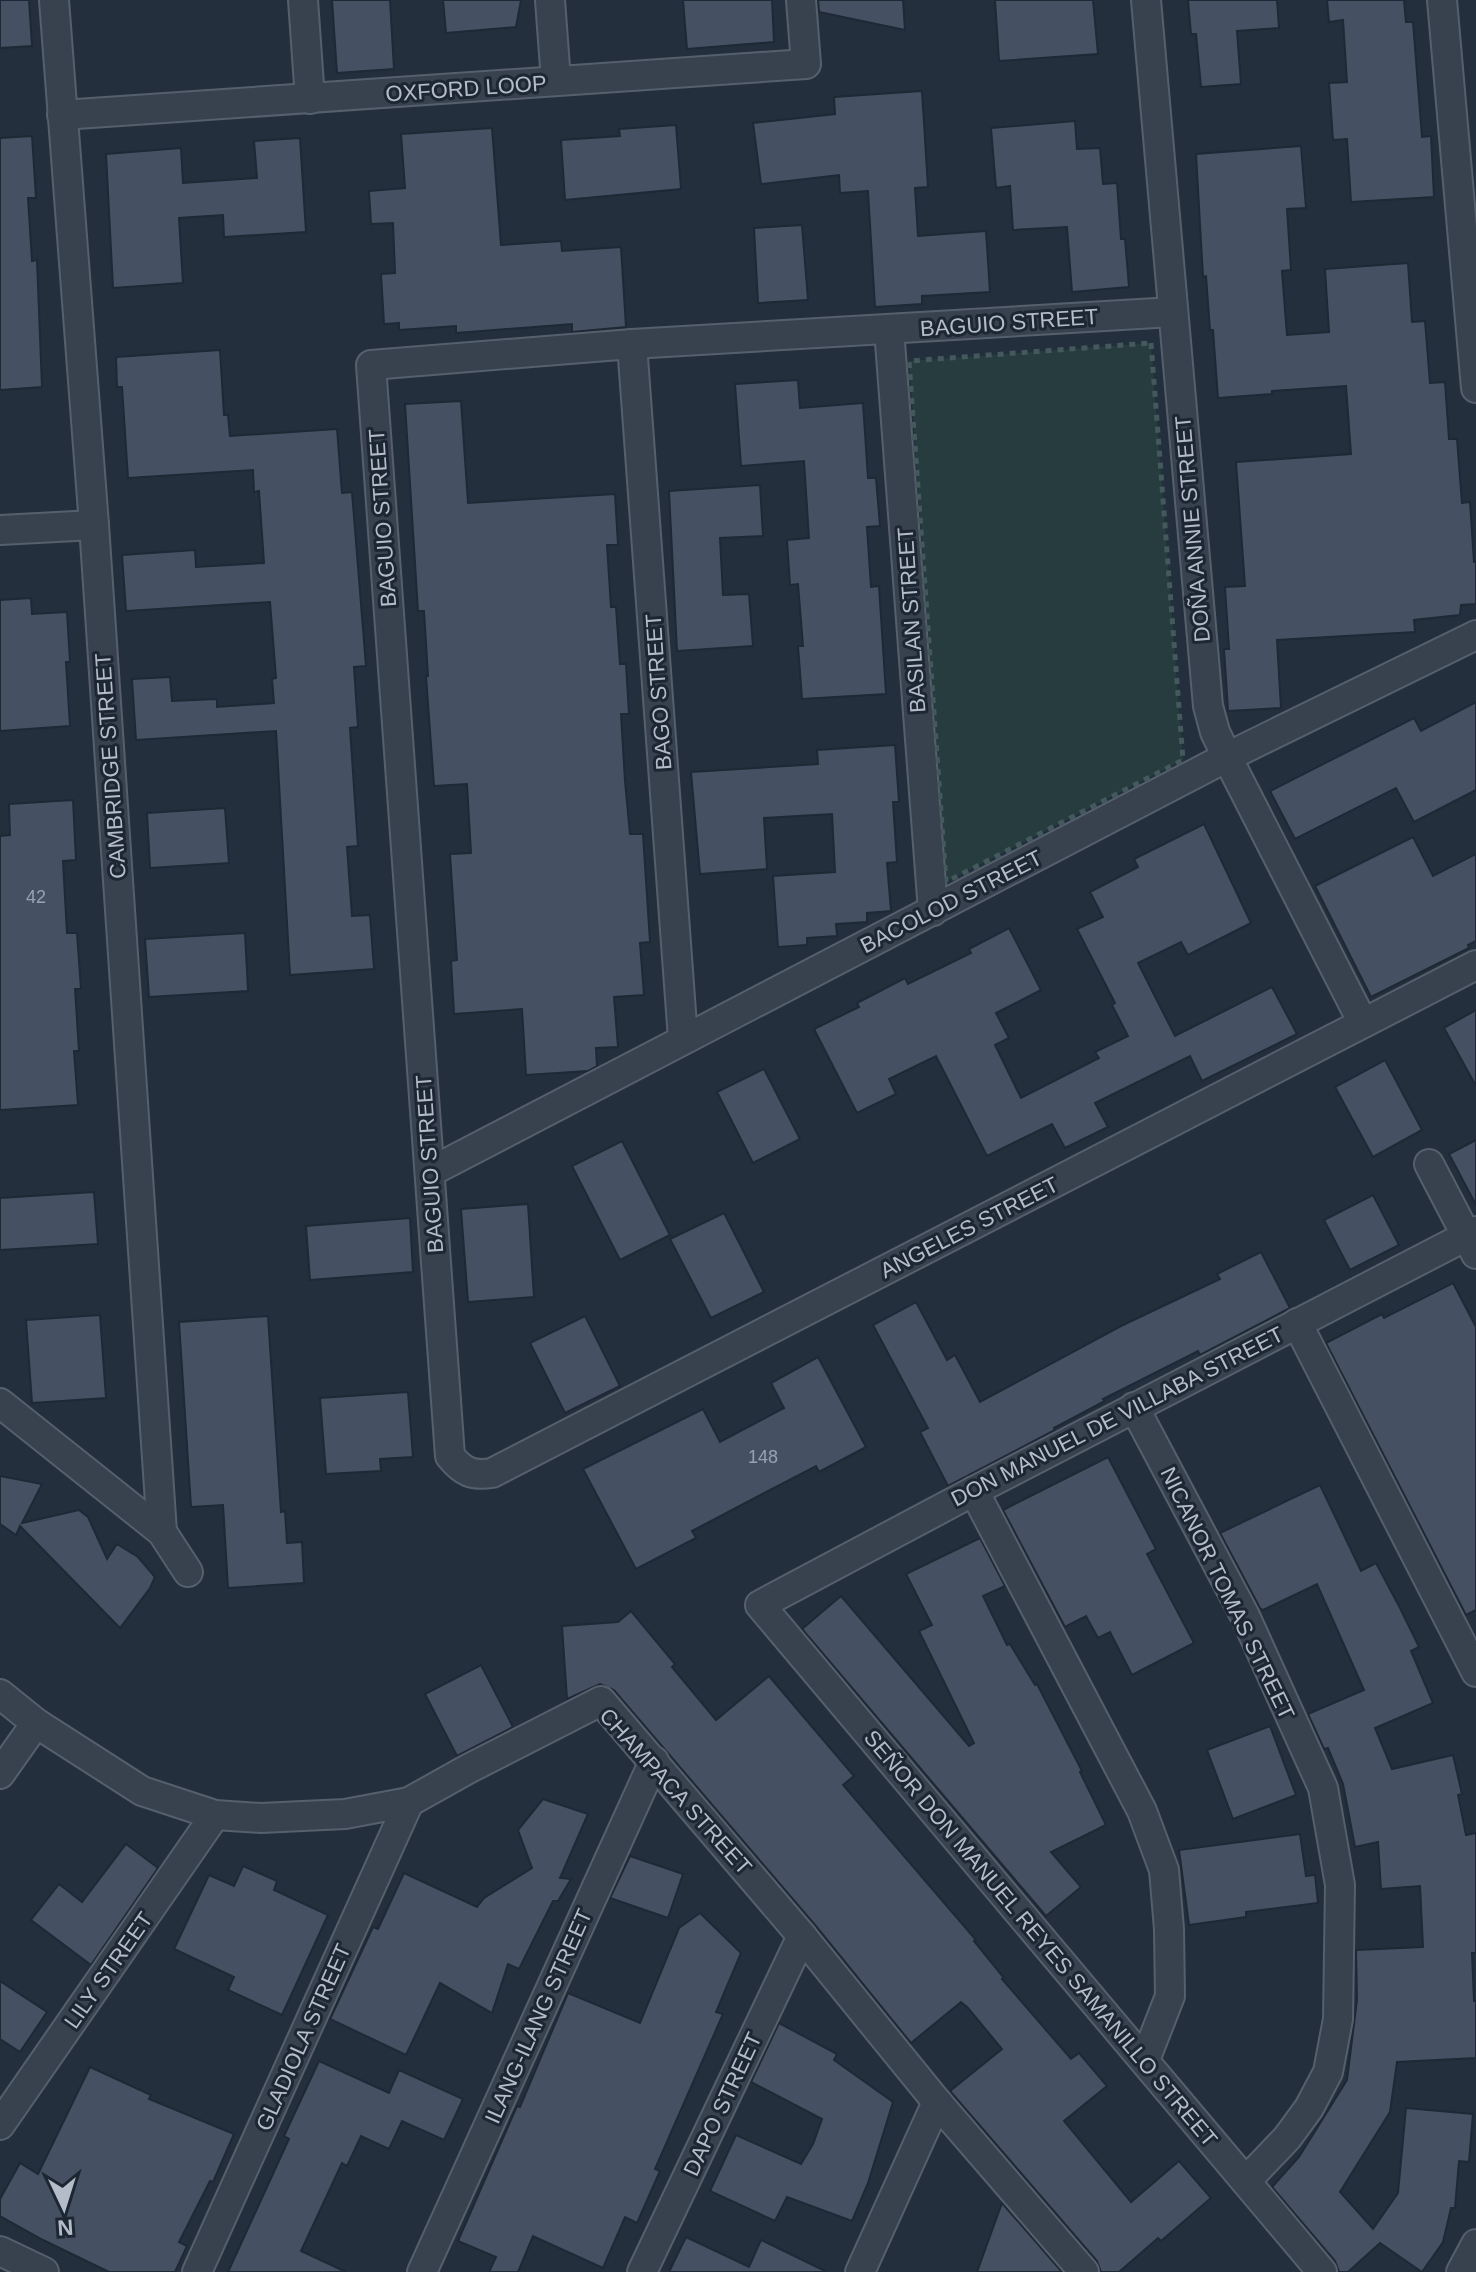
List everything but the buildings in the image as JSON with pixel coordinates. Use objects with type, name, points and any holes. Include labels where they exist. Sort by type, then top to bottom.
[{"type":"street","name":"CAMBRIDGE STREET","points":[[54,0],[94,525],[162,1532]]},
{"type":"street","points":[[303,0],[310,99]]},
{"type":"street","points":[[550,0],[556,81]]},
{"type":"street","name":"OXFORD LOOP","points":[[62,115],[806,64],[801,0]]},
{"type":"street","name":"DOÑA ANNIE STREET","points":[[1146,0],[1208,706],[1215,732],[1227,757],[1363,1023]]},
{"type":"street","points":[[1442,0],[1476,388]]},
{"type":"street","name":"BAGUIO STREET","points":[[460,1468],[450,1456],[448,1440],[371,365],[632,344],[1173,312]]},
{"type":"street","name":"BASILAN STREET","points":[[889,329],[933,911]]},
{"type":"street","name":"BAGO STREET","points":[[632,344],[683,1039]]},
{"type":"street","points":[[0,530],[94,525]]},
{"type":"street","name":"BACOLOD STREET","points":[[430,1172],[1227,757],[1476,635]]},
{"type":"street","name":"ANGELES STREET","points":[[460,1468],[474,1476],[492,1473],[1476,965]]},
{"type":"street","points":[[1429,1164],[1473,1241]]},
{"type":"street","name":"DON MANUEL DE VILLABA STREET","points":[[760,1605],[1297,1323],[1473,1241]]},
{"type":"street","points":[[1297,1323],[1476,1672]]},
{"type":"street","name":"CAMBRIDGE STREET","points":[[0,1403],[162,1532],[188,1572]]},
{"type":"street","name":"NICANOR TOMAS STREET","points":[[1134,1407],[1245,1616],[1323,1788],[1340,1885],[1338,2019],[1328,2072],[1309,2108],[1287,2138],[1246,2181]]},
{"type":"street","points":[[974,1491],[1142,1811],[1164,1870],[1170,1996],[1145,2060]]},
{"type":"street","name":"SEÑOR DON MANUEL REYES SAMANILLO STREET","points":[[760,1605],[1322,2272]]},
{"type":"street","name":"CHAMPACA STREET","points":[[0,1694],[36,1723],[142,1791],[215,1815],[261,1818],[345,1814],[409,1802],[601,1701],[802,1936],[937,2102],[1084,2272]]},
{"type":"street","points":[[0,1774],[36,1723]]},
{"type":"street","name":"ILANG-ILANG STREET","points":[[422,2272],[654,1761]]},
{"type":"street","name":"GLADIOLA STREET","points":[[197,2272],[409,1802]]},
{"type":"street","name":"LILY STREET","points":[[0,2125],[215,1815]]},
{"type":"street","name":"DAPO STREET","points":[[642,2272],[802,1936]]},
{"type":"street","points":[[860,2272],[937,2102]]},
{"type":"street","points":[[1461,2272],[1476,2244]]},
{"type":"street","points":[[0,2251],[44,2272]]},
{"type":"path","points":[[1151,343],[1183,760],[946,882],[909,361],[1151,343]]},
{"type":"green space","points":[[1151,343],[1183,760],[946,882],[909,361]]}]
